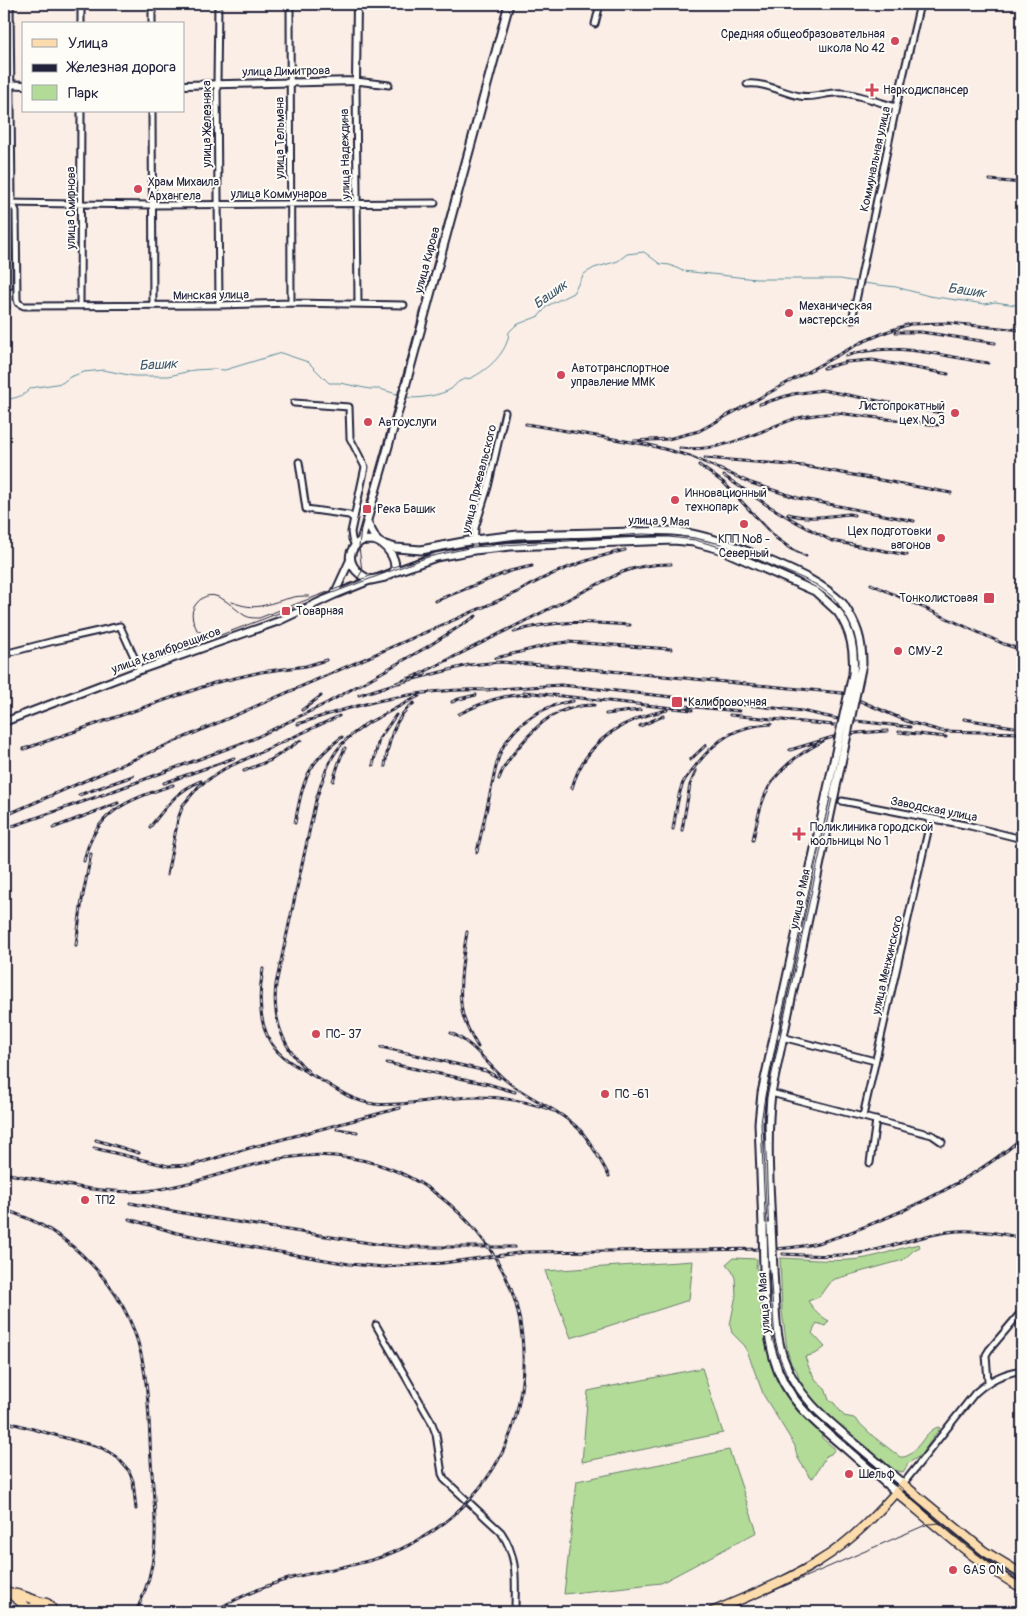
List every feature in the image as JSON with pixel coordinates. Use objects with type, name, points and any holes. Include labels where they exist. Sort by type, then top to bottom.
[{"type":"main road","name":"улица Кирова","points":[[361,541],[508,4]]},
{"type":"main road","points":[[367,523],[394,559],[395,567],[394,572],[385,577],[371,580],[359,573],[350,560],[352,550],[361,541],[380,542]]},
{"type":"main road","name":"улица 9 Мая","points":[[380,542],[404,549],[421,550],[474,540],[518,535],[652,530],[696,534],[722,541],[819,584],[843,604],[856,624],[860,635],[862,664],[762,1093],[759,1123],[764,1270],[769,1340],[781,1378],[801,1408],[896,1492],[978,1559],[1007,1580],[1022,1588]]},
{"type":"main road","name":"улица 9 Мая","points":[[394,572],[436,557],[474,550],[511,546],[674,540],[694,542],[720,549],[815,591],[838,612],[851,637],[854,663],[853,674],[771,1093],[767,1142],[778,1339],[783,1357],[799,1390],[818,1412],[984,1551],[1022,1574]]},
{"type":"main road","points":[[712,1612],[800,1572],[820,1560],[843,1544],[873,1517],[903,1484]]},
{"type":"main road","points":[[6,1592],[31,1612],[36,1603],[41,1602]]},
{"type":"main road","points":[[6,1592],[21,1594],[41,1602],[46,1602],[53,1611]]},
{"type":"street","points":[[9,272],[17,272],[16,211],[12,202],[7,85],[10,4]]},
{"type":"street","points":[[81,4],[81,22]]},
{"type":"street","points":[[152,4],[152,22]]},
{"type":"street","name":"улица Железняка","points":[[218,4],[219,305]]},
{"type":"street","name":"улица Тельмана","points":[[290,4],[291,303]]},
{"type":"street","name":"улица Надеждина","points":[[357,4],[358,304]]},
{"type":"street","points":[[595,24],[600,4]]},
{"type":"street","name":"Коммунальная улица","points":[[852,320],[896,107],[920,4]]},
{"type":"street","name":"улица Димитрова","points":[[185,84],[356,81],[389,85]]},
{"type":"street","points":[[747,84],[755,83],[812,97],[826,93],[843,92],[896,107]]},
{"type":"street","points":[[7,85],[22,84]]},
{"type":"street","name":"улица Смирнова","points":[[80,306],[81,112]]},
{"type":"street","points":[[152,112],[153,305]]},
{"type":"street","points":[[9,286],[9,210],[12,202]]},
{"type":"street","name":"улица Коммунаров","points":[[4,203],[152,205],[435,203]]},
{"type":"street","name":"Минская улица","points":[[17,272],[18,303],[24,306],[291,303],[404,305]]},
{"type":"street","points":[[294,403],[349,407],[350,438],[365,467],[353,518],[352,539],[355,546]]},
{"type":"street","name":"улица Пржевальского","points":[[474,550],[478,516],[488,486],[505,412]]},
{"type":"street","points":[[299,462],[306,509],[349,515],[353,518]]},
{"type":"street","points":[[334,595],[350,560]]},
{"type":"street","name":"улица Калибровщиков","points":[[4,722],[140,670],[279,621],[371,580]]},
{"type":"street","points":[[4,654],[54,640],[120,626],[140,670]]},
{"type":"street","name":"Заводская улица","points":[[842,801],[970,826],[1022,839]]},
{"type":"street","name":"улица Менжинского","points":[[863,1116],[931,818]]},
{"type":"street","points":[[774,1035],[875,1061]]},
{"type":"street","points":[[771,1093],[932,1135],[942,1142]]},
{"type":"street","points":[[870,1163],[876,1120]]},
{"type":"street","points":[[988,1381],[986,1355],[988,1350],[1022,1311]]},
{"type":"street","points":[[376,1325],[431,1421],[436,1434],[442,1474],[445,1480],[501,1532],[508,1542],[515,1566],[515,1612]]},
{"type":"street","points":[[903,1484],[975,1392],[988,1381],[1006,1373],[1022,1370]]},
{"type":"green space","points":[[919,1244],[920,1247],[903,1260],[835,1279],[829,1283],[819,1297],[808,1301],[817,1312],[829,1321],[825,1326],[817,1323],[812,1333],[825,1347],[817,1353],[805,1357],[816,1380],[825,1388],[829,1400],[834,1403],[844,1416],[854,1418],[874,1437],[900,1457],[910,1454],[932,1430],[940,1428],[920,1456],[907,1464],[903,1472],[893,1470],[881,1461],[846,1432],[808,1396],[799,1380],[797,1371],[791,1364],[787,1349],[782,1311],[780,1258],[856,1259],[873,1257]]},
{"type":"green space","points":[[733,1258],[757,1259],[756,1268],[758,1271],[765,1337],[768,1353],[779,1383],[799,1410],[820,1431],[822,1438],[835,1449],[826,1456],[813,1478],[809,1477],[797,1456],[795,1446],[764,1396],[745,1346],[732,1333],[730,1325],[736,1295],[735,1278],[726,1264]]},
{"type":"green space","points":[[693,1261],[689,1300],[571,1338],[545,1271]]},
{"type":"green space","points":[[702,1368],[723,1433],[582,1462],[588,1391]]},
{"type":"green space","points":[[729,1450],[757,1532],[661,1583],[564,1594],[577,1481]]},
{"type":"waterway","name":"Башик","points":[[406,397],[422,397],[442,393],[451,389],[461,380],[477,375],[496,360],[505,347],[509,332],[516,325],[539,316],[547,306],[573,293],[584,274],[594,268],[618,261],[627,254],[644,252],[660,264],[670,265],[683,271],[756,279],[840,279],[858,282]]},
{"type":"waterway","name":"Башик","points":[[862,283],[896,287],[929,296],[985,304],[995,302],[1022,306]]},
{"type":"waterway","name":"Башик","points":[[4,400],[22,395],[31,388],[62,383],[70,377],[84,372],[103,370],[134,376],[169,376],[194,370],[225,370],[281,353],[308,362],[329,383],[380,389],[400,395]]},
{"type":"tram line","points":[[356,582],[362,571],[359,547],[361,529],[403,381],[504,4]]},
{"type":"tram line","points":[[1022,1581],[967,1544],[815,1414],[797,1392],[787,1375],[775,1339],[770,1270],[765,1123],[767,1097],[860,663],[857,635],[849,617],[833,597],[817,585],[721,544],[695,538],[643,534],[473,545],[428,554],[259,618],[246,616],[221,598],[215,596],[202,598],[194,607],[192,617],[194,623],[197,630],[209,637],[218,636],[428,557],[473,547],[631,537],[669,537],[695,540],[738,552],[817,588],[839,608],[851,627],[857,649],[856,675],[782,1014],[761,1123],[770,1327],[776,1352],[785,1374],[798,1396],[814,1416],[966,1546],[1022,1584]]},
{"type":"tram line","points":[[232,602],[255,607],[295,597],[309,596]]},
{"type":"tram line","points":[[724,1612],[928,1524],[941,1523]]},
{"type":"railway","points":[[990,180],[1022,183]]},
{"type":"railway","points":[[634,441],[668,439],[699,431],[860,343],[910,324],[948,323],[1022,330]]},
{"type":"railway","points":[[896,332],[921,332],[995,343]]},
{"type":"railway","points":[[846,356],[863,351],[899,349],[935,353],[988,363]]},
{"type":"railway","points":[[824,368],[846,362],[872,360],[948,374]]},
{"type":"railway","points":[[760,404],[793,394],[822,390],[941,413]]},
{"type":"railway","points":[[680,448],[695,449],[725,444],[794,419],[837,413],[938,425]]},
{"type":"railway","points":[[526,424],[649,445],[690,456],[751,483],[798,498],[914,521]]},
{"type":"railway","points":[[705,458],[804,466],[951,493]]},
{"type":"railway","points":[[699,465],[724,483],[776,538],[791,549],[806,556]]},
{"type":"railway","points":[[724,476],[767,505],[832,541],[907,555]]},
{"type":"railway","points":[[788,514],[811,517],[854,515]]},
{"type":"railway","points":[[4,816],[518,592],[556,572],[625,550]]},
{"type":"railway","points":[[671,564],[645,566],[620,573],[418,675],[394,684],[469,665],[500,662],[558,666],[842,693],[909,722],[945,732]]},
{"type":"railway","points":[[435,601],[510,571],[532,566]]},
{"type":"railway","points":[[871,584],[1004,644],[1022,650]]},
{"type":"railway","points":[[4,829],[253,739],[327,703],[427,647],[476,616]]},
{"type":"railway","points":[[514,632],[558,623],[586,622],[630,625]]},
{"type":"railway","points":[[496,658],[552,644],[568,642],[671,649]]},
{"type":"railway","points":[[24,749],[214,683],[261,672],[306,666],[326,660]]},
{"type":"railway","points":[[359,695],[394,684]]},
{"type":"railway","points":[[482,690],[561,685],[802,711],[838,719],[910,727]]},
{"type":"railway","points":[[298,724],[345,709],[392,698],[440,691],[489,690]]},
{"type":"railway","points":[[524,692],[692,710]]},
{"type":"railway","points":[[459,714],[494,700],[531,694]]},
{"type":"railway","points":[[452,702],[476,695]]},
{"type":"railway","points":[[302,710],[321,696]]},
{"type":"railway","points":[[364,725],[419,696]]},
{"type":"railway","points":[[477,852],[496,764],[504,745],[517,728],[534,715],[553,706],[573,701]]},
{"type":"railway","points":[[385,766],[393,731],[401,715],[414,703]]},
{"type":"railway","points":[[499,779],[513,754],[543,722],[555,714],[566,710],[594,705]]},
{"type":"railway","points":[[684,706],[739,711]]},
{"type":"railway","points":[[606,714],[640,710]]},
{"type":"railway","points":[[572,788],[586,757],[608,735],[635,719],[667,710]]},
{"type":"railway","points":[[373,765],[379,739],[396,715]]},
{"type":"railway","points":[[730,715],[844,726]]},
{"type":"railway","points":[[167,875],[178,819],[183,805],[199,786],[224,769],[339,716]]},
{"type":"railway","points":[[640,726],[663,716]]},
{"type":"railway","points":[[964,719],[1014,727]]},
{"type":"railway","points":[[309,1072],[292,1053],[281,1033],[276,1009],[276,984],[316,800],[324,775],[341,745],[369,722]]},
{"type":"railway","points":[[673,829],[683,783],[712,747],[720,740],[748,727],[771,724]]},
{"type":"railway","points":[[790,750],[833,737],[887,731]]},
{"type":"railway","points":[[940,731],[1022,733]]},
{"type":"railway","points":[[899,732],[946,737]]},
{"type":"railway","points":[[295,823],[308,774],[313,765],[330,746],[342,737]]},
{"type":"railway","points":[[244,771],[271,760],[301,740]]},
{"type":"railway","points":[[753,840],[763,800],[775,777],[789,763],[823,741]]},
{"type":"railway","points":[[690,760],[706,745]]},
{"type":"railway","points":[[333,781],[345,748]]},
{"type":"railway","points":[[164,783],[234,758]]},
{"type":"railway","points":[[682,830],[690,785],[696,771]]},
{"type":"railway","points":[[79,795],[133,776]]},
{"type":"railway","points":[[150,827],[178,794],[201,781]]},
{"type":"railway","points":[[84,861],[89,844],[105,818],[128,802],[173,785]]},
{"type":"railway","points":[[53,828],[118,803]]},
{"type":"railway","points":[[76,945],[91,854]]},
{"type":"railway","points":[[467,932],[461,974],[461,1006],[466,1024],[478,1047]]},
{"type":"railway","points":[[263,969],[260,990],[261,1013],[271,1044],[287,1060],[345,1094],[366,1103],[384,1105],[469,1097],[494,1098],[530,1103],[554,1111]]},
{"type":"railway","points":[[451,1033],[467,1042],[512,1085],[562,1115],[580,1130],[592,1146],[609,1176]]},
{"type":"railway","points":[[381,1047],[486,1071],[499,1078]]},
{"type":"railway","points":[[387,1063],[488,1084],[515,1092]]},
{"type":"railway","points":[[94,1148],[168,1166],[192,1165],[400,1108]]},
{"type":"railway","points":[[337,1129],[357,1132]]},
{"type":"railway","points":[[129,1219],[177,1233],[349,1264],[384,1267],[443,1263],[526,1252],[775,1249],[808,1245],[839,1237],[919,1203],[955,1185],[989,1163],[1022,1138]]},
{"type":"railway","points":[[96,1140],[139,1153]]},
{"type":"railway","points":[[4,1173],[99,1190],[137,1192],[180,1185],[251,1165],[299,1156],[324,1155],[351,1158],[399,1172],[442,1198],[477,1233],[505,1275],[516,1305],[522,1337],[523,1370],[519,1402],[512,1429],[502,1454],[488,1477],[471,1498],[452,1517],[430,1533],[406,1546],[381,1557],[303,1575],[271,1585],[241,1597],[212,1612]]},
{"type":"railway","points":[[130,1203],[376,1244],[405,1247],[515,1247]]},
{"type":"railway","points":[[4,1210],[28,1219],[51,1231],[72,1246],[91,1264],[108,1284],[122,1306],[141,1354],[146,1380],[155,1537],[150,1573],[145,1592],[136,1612]]},
{"type":"railway","points":[[783,1254],[831,1255],[860,1253],[945,1232],[957,1231],[990,1232],[1022,1238]]},
{"type":"railway","points":[[4,1421],[102,1448],[118,1458],[129,1471],[133,1481],[136,1509]]},
{"type":"place","name":"Средняя общеобразовательная школа № 42","points":[[895,41]]},
{"type":"place","name":"Наркодиспансер","points":[[872,90]]},
{"type":"place","name":"Храм Михаила Архангела","points":[[138,189]]},
{"type":"place","name":"Механическая мастерская","points":[[789,313]]},
{"type":"place","name":"Автотранспортное управление ММК","points":[[561,375]]},
{"type":"place","name":"Листопрокатный цех № 3","points":[[955,413]]},
{"type":"place","name":"Автоуслуги","points":[[368,422]]},
{"type":"place","name":"Инновационный технопарк","points":[[675,500]]},
{"type":"place","name":"Река Башик","points":[[367,509]]},
{"type":"place","name":"КПП №8 - Северный","points":[[744,524]]},
{"type":"place","name":"Цех подготовки вагонов","points":[[941,538]]},
{"type":"place","name":"Тонколистовая","points":[[989,598]]},
{"type":"place","name":"Товарная","points":[[286,611]]},
{"type":"place","name":"СМУ-2","points":[[898,651]]},
{"type":"place","name":"Калибровочная","points":[[677,702]]},
{"type":"place","name":"Поликлиника городской юольницы № 1","points":[[799,834]]},
{"type":"place","name":"ПС- 37","points":[[316,1034]]},
{"type":"place","name":"ПС -61","points":[[605,1094]]},
{"type":"place","name":"ТП2","points":[[85,1200]]},
{"type":"place","name":"Шельф","points":[[849,1474]]},
{"type":"place","name":"GAS ON","points":[[953,1570]]}]
